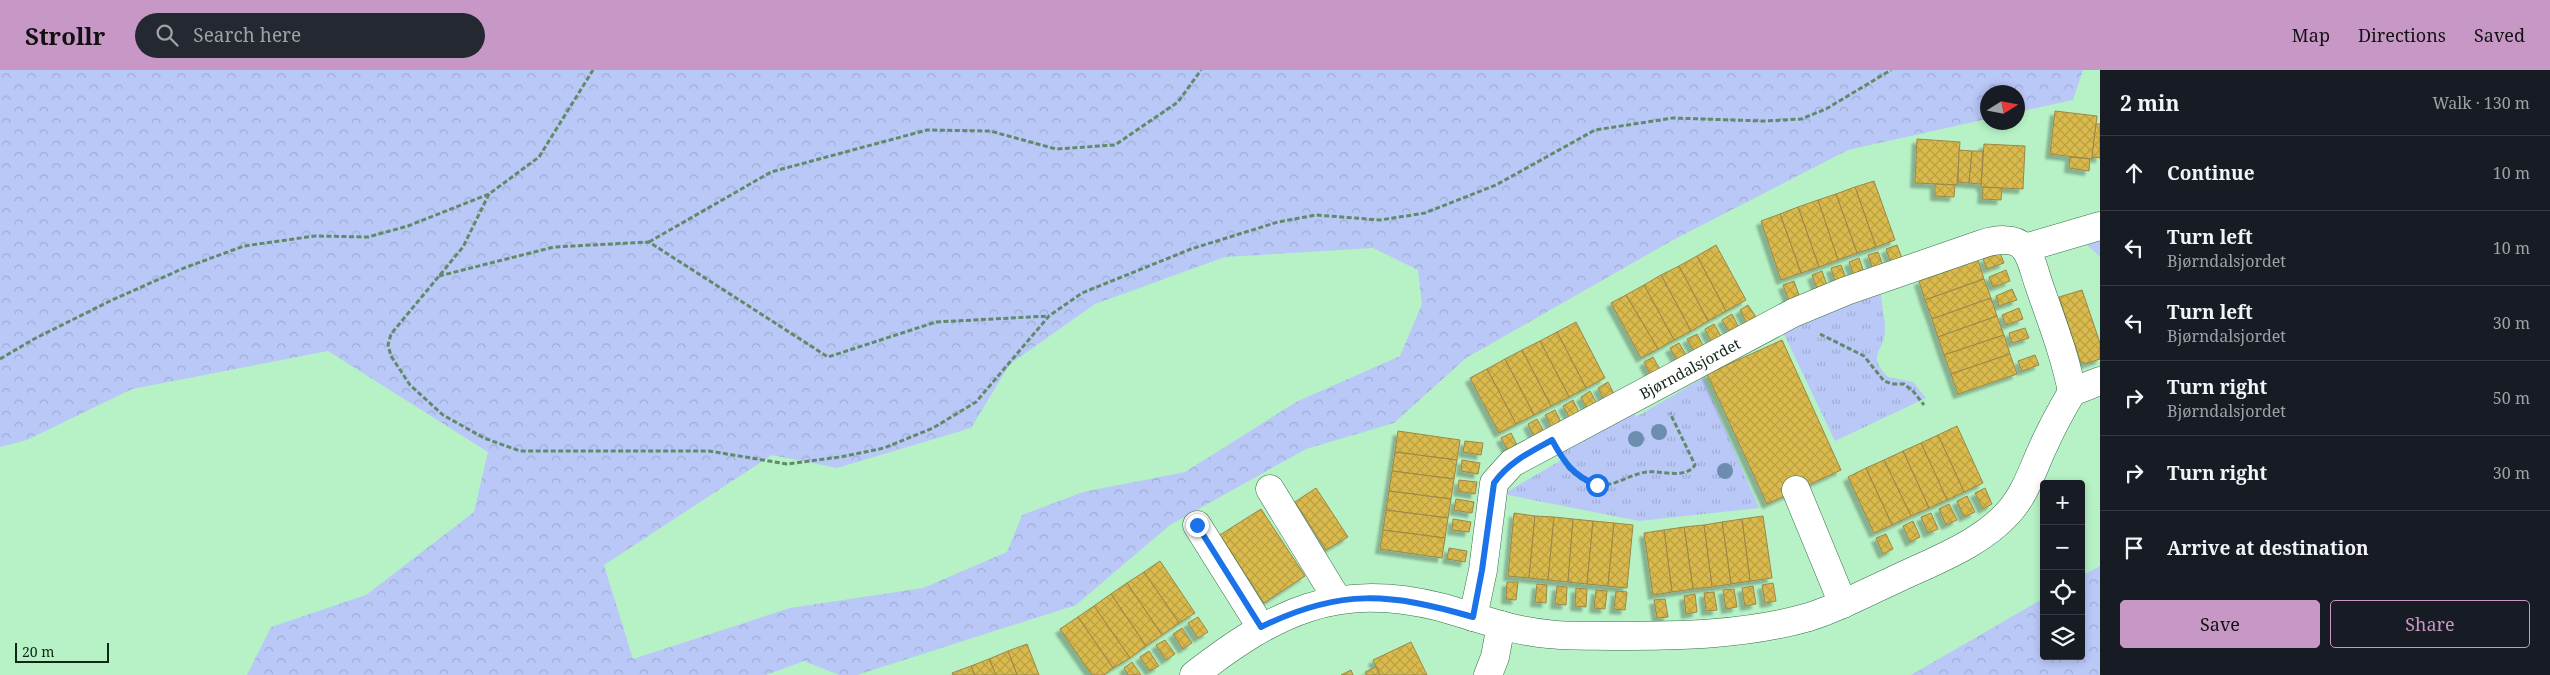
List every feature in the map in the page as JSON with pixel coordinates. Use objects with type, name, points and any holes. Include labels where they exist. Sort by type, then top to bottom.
[{"type":"street","points":[[1194,675],[1261,627],[1302,609],[1337,600],[1391,598],[1415,602],[1501,625],[1550,635],[1634,636],[1715,633],[1778,624],[1810,616],[1843,604],[1946,555],[1997,524],[2017,503],[2044,445],[2072,392],[2067,367],[2025,248],[2100,226]]},
{"type":"street","name":"Bjørndalsjordet","points":[[1473,617],[1482,570],[1494,483],[1512,463],[1792,313],[1846,291],[1996,240],[2009,241],[2025,248]]},
{"type":"street","points":[[2072,392],[2100,382]]},
{"type":"street","points":[[1270,489],[1337,600]]},
{"type":"street","points":[[1796,490],[1843,604]]},
{"type":"street","points":[[1197,525],[1261,627]]},
{"type":"street","points":[[1488,675],[1495,657],[1501,625]]},
{"type":"path","points":[[0,359],[34,339],[110,302],[184,268],[244,246],[315,236],[368,237],[408,226],[489,194],[539,157],[593,70]]},
{"type":"path","points":[[439,276],[554,246],[649,242],[771,172],[927,130],[990,131],[1056,149],[1115,145],[1178,102],[1201,70]]},
{"type":"path","points":[[489,194],[463,247],[392,334],[388,345],[391,356],[410,385],[443,415],[484,438],[520,451],[550,453],[709,451],[787,464],[840,457],[884,448],[933,428],[976,402],[1049,316],[1082,293],[1129,272],[1191,249],[1278,222],[1316,215],[1380,220],[1425,213],[1496,185],[1595,130],[1672,118],[1764,121],[1801,119],[1826,109],[1891,70]]},
{"type":"path","points":[[649,242],[828,357],[936,322],[1049,316]]},
{"type":"path","points":[[1792,313],[1808,327],[1864,356],[1884,381],[1892,384],[1904,384],[1913,391],[1924,405]]},
{"type":"path","points":[[1552,440],[1568,468],[1576,476],[1597,485],[1609,484],[1644,472],[1685,472],[1695,465],[1672,416]]},
{"type":"green space","points":[[0,70],[2083,70],[2073,100],[2025,110],[2025,85],[1980,85],[1980,121],[1848,150],[1673,240],[1466,358],[1394,423],[1306,449],[1170,525],[1076,605],[857,675],[839,675],[804,661],[766,675],[247,675],[271,627],[366,595],[474,512],[488,452],[328,351],[132,389],[27,440],[0,447]],"holes":[[[1373,248],[1418,270],[1422,304],[1400,356],[1296,402],[1185,472],[1083,492],[1022,515],[1007,552],[923,588],[790,608],[633,659],[604,565],[772,455],[837,468],[971,428],[1010,364],[1095,304],[1225,257]]]},
{"type":"green space","points":[[2100,235],[2100,257],[2083,241]]},
{"type":"green space","points":[[1881,290],[1885,330],[1878,353],[1878,363],[1888,377],[1913,382],[1926,398],[1835,441],[1781,328]]},
{"type":"green space","points":[[1703,378],[1759,508],[1639,521],[1503,494],[1565,458],[1560,449],[1634,413],[1636,417]]},
{"type":"green space","points":[[2100,566],[2100,675],[1911,675],[2040,600],[2040,660],[2085,660],[2085,574]]},
{"type":"building","points":[[2055,111],[2097,116],[2092,159],[2050,154]]},
{"type":"building","points":[[2096,124],[2100,124],[2100,158],[2092,157]]},
{"type":"building","points":[[1917,139],[1960,142],[1957,185],[1915,183]]},
{"type":"building","points":[[1984,144],[2025,146],[2023,189],[1981,187]]},
{"type":"building","points":[[1959,150],[1972,151],[1969,183],[1958,182]]},
{"type":"building","points":[[1972,151],[1983,151],[1981,184],[1969,183]]},
{"type":"building","points":[[2070,157],[2090,159],[2089,171],[2069,168]]},
{"type":"building","points":[[1874,181],[1895,240],[1876,247],[1855,187]]},
{"type":"building","points":[[1935,184],[1955,185],[1954,197],[1935,196]]},
{"type":"building","points":[[1855,187],[1876,247],[1857,253],[1836,194]]},
{"type":"building","points":[[1983,187],[2002,188],[2001,200],[1982,199]]},
{"type":"building","points":[[1836,194],[1857,253],[1838,260],[1818,200]]},
{"type":"building","points":[[1818,200],[1838,260],[1819,267],[1798,207]]},
{"type":"building","points":[[1798,207],[1819,267],[1801,273],[1780,214]]},
{"type":"building","points":[[1780,214],[1801,273],[1781,280],[1761,221]]},
{"type":"building","points":[[1716,245],[1746,300],[1726,311],[1697,256]]},
{"type":"building","points":[[1897,245],[1903,261],[1892,265],[1886,249]]},
{"type":"building","points":[[1878,252],[1884,268],[1874,272],[1868,255]]},
{"type":"building","points":[[2000,253],[2004,263],[1987,269],[1983,259]]},
{"type":"building","points":[[1697,256],[1726,311],[1708,321],[1679,266]]},
{"type":"building","points":[[1859,258],[1865,275],[1855,278],[1849,262]]},
{"type":"building","points":[[1978,260],[1984,279],[1925,300],[1919,281]]},
{"type":"building","points":[[1841,265],[1847,281],[1836,285],[1831,268]]},
{"type":"building","points":[[1679,266],[1708,321],[1691,331],[1661,275]]},
{"type":"building","points":[[2006,270],[2010,281],[1993,287],[1989,277]]},
{"type":"building","points":[[1822,271],[1828,288],[1818,291],[1812,275]]},
{"type":"building","points":[[1661,275],[1691,331],[1674,340],[1644,285]]},
{"type":"building","points":[[1984,279],[1991,298],[1932,319],[1925,300]]},
{"type":"building","points":[[1794,281],[1800,298],[1789,301],[1783,285]]},
{"type":"building","points":[[1644,285],[1674,340],[1658,349],[1626,295]]},
{"type":"building","points":[[2012,289],[2017,300],[1999,306],[1996,296]]},
{"type":"building","points":[[2082,290],[2100,343],[2100,359],[2085,364],[2084,362],[2081,363],[2059,297]]},
{"type":"building","points":[[1626,295],[1658,349],[1641,358],[1611,303]]},
{"type":"building","points":[[1991,298],[1997,316],[1938,337],[1932,319]]},
{"type":"building","points":[[1748,305],[1758,320],[1748,326],[1740,310]]},
{"type":"building","points":[[2019,308],[2023,319],[2006,325],[2002,315]]},
{"type":"building","points":[[1732,314],[1740,330],[1731,335],[1722,320]]},
{"type":"building","points":[[1997,316],[2004,335],[1944,355],[1938,337]]},
{"type":"building","points":[[1576,322],[1605,378],[1586,388],[1557,332]]},
{"type":"building","points":[[1714,324],[1723,340],[1713,345],[1705,329]]},
{"type":"building","points":[[2025,328],[2029,338],[2012,343],[2009,333]]},
{"type":"building","points":[[1557,332],[1586,388],[1569,397],[1540,341]]},
{"type":"building","points":[[1697,334],[1705,349],[1696,354],[1687,339]]},
{"type":"building","points":[[2004,335],[2010,354],[1951,374],[1944,355]]},
{"type":"building","points":[[1782,340],[1841,470],[1767,504],[1707,374]]},
{"type":"building","points":[[1540,341],[1569,397],[1551,406],[1522,350]]},
{"type":"building","points":[[1679,343],[1688,358],[1679,364],[1670,348]]},
{"type":"building","points":[[1522,350],[1551,406],[1534,415],[1505,359]]},
{"type":"building","points":[[2010,354],[2017,374],[1958,394],[1951,374]]},
{"type":"building","points":[[2035,355],[2039,365],[2022,371],[2018,361]]},
{"type":"building","points":[[1653,357],[1662,373],[1652,378],[1644,362]]},
{"type":"building","points":[[1505,359],[1534,415],[1516,424],[1487,369]]},
{"type":"building","points":[[1487,369],[1516,424],[1499,433],[1470,378]]},
{"type":"building","points":[[1608,382],[1616,398],[1606,404],[1598,388]]},
{"type":"building","points":[[1590,391],[1599,408],[1589,413],[1581,397]]},
{"type":"building","points":[[1573,400],[1581,417],[1572,422],[1563,406]]},
{"type":"building","points":[[1555,410],[1563,426],[1554,431],[1545,415]]},
{"type":"building","points":[[1537,419],[1546,435],[1536,440],[1528,424]]},
{"type":"building","points":[[1957,426],[1983,483],[1964,492],[1938,435]]},
{"type":"building","points":[[1398,431],[1460,440],[1457,460],[1395,452]]},
{"type":"building","points":[[1511,433],[1519,449],[1510,454],[1501,438]]},
{"type":"building","points":[[1938,435],[1964,492],[1947,500],[1921,443]]},
{"type":"building","points":[[1465,441],[1483,443],[1481,455],[1463,452]]},
{"type":"building","points":[[1921,443],[1947,500],[1929,508],[1903,451]]},
{"type":"building","points":[[1903,451],[1929,508],[1911,516],[1884,460]]},
{"type":"building","points":[[1395,452],[1457,460],[1454,479],[1392,471]]},
{"type":"building","points":[[1462,460],[1480,463],[1478,474],[1461,471]]},
{"type":"building","points":[[1884,460],[1911,516],[1892,525],[1866,468]]},
{"type":"building","points":[[1866,468],[1892,525],[1874,533],[1848,477]]},
{"type":"building","points":[[1392,471],[1454,479],[1451,499],[1389,491]]},
{"type":"building","points":[[1459,480],[1477,482],[1475,494],[1458,491]]},
{"type":"building","points":[[1316,488],[1348,537],[1326,550],[1295,502]]},
{"type":"building","points":[[1985,488],[1992,504],[1983,509],[1975,493]]},
{"type":"building","points":[[1389,491],[1451,499],[1448,518],[1386,510]]},
{"type":"building","points":[[1967,496],[1975,512],[1964,517],[1957,501]]},
{"type":"building","points":[[1456,499],[1474,502],[1472,513],[1454,510]]},
{"type":"building","points":[[1949,504],[1957,520],[1946,525],[1939,509]]},
{"type":"building","points":[[1261,509],[1305,576],[1264,603],[1220,535]]},
{"type":"building","points":[[1386,510],[1448,518],[1445,538],[1383,530]]},
{"type":"building","points":[[1514,513],[1535,516],[1529,578],[1508,576]]},
{"type":"building","points":[[1931,513],[1938,529],[1928,533],[1921,517]]},
{"type":"building","points":[[1535,516],[1554,517],[1548,580],[1529,578]]},
{"type":"building","points":[[1763,516],[1772,578],[1750,581],[1742,519]]},
{"type":"building","points":[[1554,517],[1573,519],[1568,582],[1548,580]]},
{"type":"building","points":[[1453,519],[1471,522],[1469,532],[1452,530]]},
{"type":"building","points":[[1573,519],[1593,521],[1587,584],[1568,582]]},
{"type":"building","points":[[1742,519],[1750,581],[1731,584],[1722,522]]},
{"type":"building","points":[[1593,521],[1614,523],[1608,586],[1587,584]]},
{"type":"building","points":[[1913,521],[1920,537],[1910,542],[1903,526]]},
{"type":"building","points":[[1722,522],[1731,584],[1712,587],[1704,525]]},
{"type":"building","points":[[1614,523],[1633,525],[1627,588],[1608,586]]},
{"type":"building","points":[[1704,525],[1712,587],[1693,589],[1684,527]]},
{"type":"building","points":[[1684,527],[1693,589],[1672,592],[1664,530]]},
{"type":"building","points":[[1383,530],[1445,538],[1442,558],[1380,549]]},
{"type":"building","points":[[1664,530],[1672,592],[1653,595],[1644,533]]},
{"type":"building","points":[[1886,534],[1893,549],[1883,554],[1876,538]]},
{"type":"building","points":[[1449,548],[1467,551],[1465,562],[1447,559]]},
{"type":"building","points":[[1160,561],[1195,613],[1179,623],[1144,572]]},
{"type":"building","points":[[1144,572],[1179,623],[1162,635],[1127,583]]},
{"type":"building","points":[[1507,582],[1518,582],[1516,600],[1506,599]]},
{"type":"building","points":[[1127,583],[1162,635],[1146,646],[1111,594]]},
{"type":"building","points":[[1773,583],[1776,601],[1765,603],[1762,585]]},
{"type":"building","points":[[1537,584],[1547,585],[1546,603],[1535,602]]},
{"type":"building","points":[[1557,586],[1567,587],[1566,605],[1555,604]]},
{"type":"building","points":[[1753,586],[1756,604],[1745,606],[1742,588]]},
{"type":"building","points":[[1576,588],[1587,589],[1586,607],[1575,606]]},
{"type":"building","points":[[1734,589],[1737,607],[1726,609],[1723,590]]},
{"type":"building","points":[[1596,590],[1607,591],[1605,609],[1594,608]]},
{"type":"building","points":[[1616,591],[1627,592],[1625,610],[1614,609]]},
{"type":"building","points":[[1714,592],[1717,610],[1706,611],[1704,593]]},
{"type":"building","points":[[1111,594],[1146,646],[1130,658],[1094,606]]},
{"type":"building","points":[[1695,594],[1697,612],[1686,614],[1684,596]]},
{"type":"building","points":[[1665,599],[1668,617],[1657,618],[1654,600]]},
{"type":"building","points":[[1094,606],[1130,658],[1113,668],[1078,617]]},
{"type":"building","points":[[1078,617],[1113,668],[1104,675],[1092,675],[1060,629]]},
{"type":"building","points":[[1198,617],[1208,632],[1198,638],[1188,623]]},
{"type":"building","points":[[1182,628],[1192,643],[1183,649],[1173,634]]},
{"type":"building","points":[[1165,640],[1175,654],[1166,660],[1156,645]]},
{"type":"building","points":[[1411,642],[1427,675],[1380,675],[1373,660]]},
{"type":"building","points":[[1027,644],[1039,675],[1017,675],[1008,651]]},
{"type":"building","points":[[1008,651],[1017,675],[996,675],[989,659]]},
{"type":"building","points":[[1149,651],[1159,666],[1150,671],[1140,657]]},
{"type":"building","points":[[989,659],[996,675],[975,675],[971,666]]},
{"type":"building","points":[[1132,662],[1141,675],[1128,675],[1124,668]]},
{"type":"building","points":[[971,666],[975,675],[953,675],[952,673]]},
{"type":"building","points":[[1376,667],[1380,675],[1367,675],[1365,672]]},
{"type":"building","points":[[1351,670],[1353,675],[1341,675]]},
{"type":"route","points":[[1197,525],[1261,627],[1302,609],[1337,600],[1354,598],[1391,598],[1440,607],[1473,617],[1482,570],[1494,483],[1501,474],[1512,463],[1552,440],[1568,468],[1576,476],[1597,485]]}]
